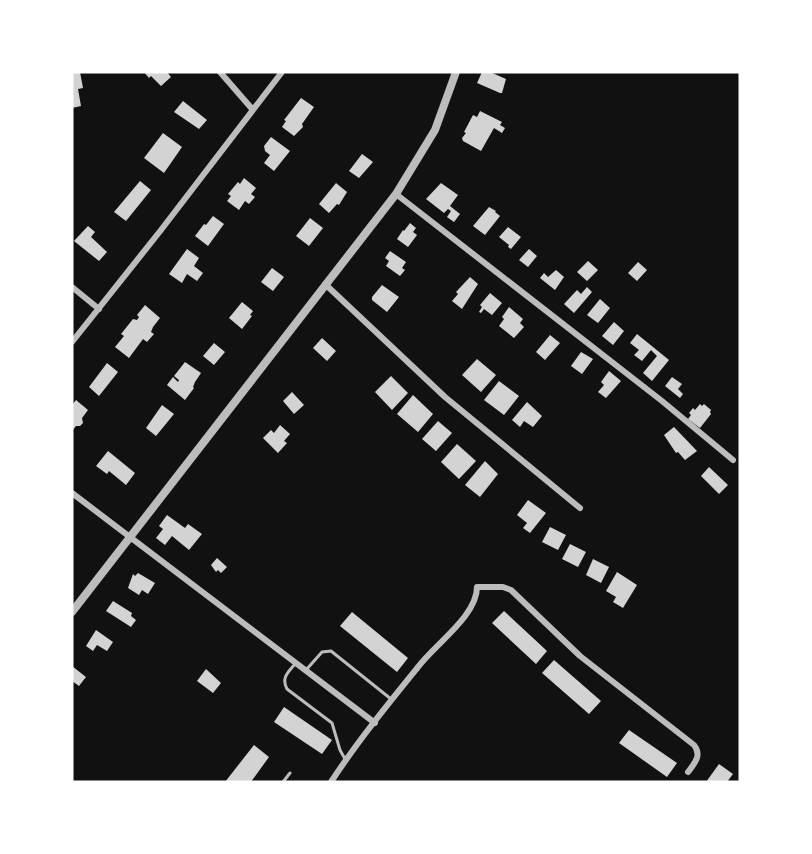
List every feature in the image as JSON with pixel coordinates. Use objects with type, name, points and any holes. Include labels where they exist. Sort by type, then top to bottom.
[{"type":"street","points":[[220,72],[253,110]]},
{"type":"street","points":[[72,342],[282,72]]},
{"type":"street","points":[[72,612],[396,194],[435,130],[446,105],[456,72]]},
{"type":"street","points":[[396,194],[653,394],[733,460]]},
{"type":"street","points":[[325,284],[445,397],[580,508]]},
{"type":"street","points":[[72,287],[99,309]]},
{"type":"street","points":[[72,493],[375,723]]},
{"type":"street","points":[[331,782],[432,649],[460,621],[477,597],[477,586],[503,587],[511,590],[580,656],[694,745],[698,759],[688,772]]},
{"type":"lane","points":[[305,671],[322,652],[331,651],[393,700]]},
{"type":"lane","points":[[295,663],[286,675],[284,684],[287,689],[332,723],[340,750],[346,761]]},
{"type":"lane","points":[[283,782],[290,773]]},
{"type":"building","points":[[72,72],[80,72],[83,88],[78,89],[81,106],[72,108]]},
{"type":"building","points":[[144,72],[167,72],[171,77],[161,86]]},
{"type":"building","points":[[482,72],[490,72],[506,79],[502,93],[477,83]]},
{"type":"building","points":[[301,98],[314,107],[302,124],[303,127],[294,136],[282,127],[286,121],[284,120]]},
{"type":"building","points":[[183,101],[207,120],[199,129],[174,112]]},
{"type":"building","points":[[480,111],[502,122],[500,125],[505,128],[502,133],[494,128],[481,151],[463,141],[462,138],[473,115],[477,117]]},
{"type":"building","points":[[163,133],[182,147],[164,173],[144,158]]},
{"type":"building","points":[[271,137],[290,151],[274,171],[264,163],[270,155],[265,151],[264,146]]},
{"type":"building","points":[[362,154],[373,162],[359,178],[349,171]]},
{"type":"building","points":[[244,178],[256,188],[251,194],[255,197],[249,204],[245,201],[239,210],[227,201],[231,196],[228,194]]},
{"type":"building","points":[[140,181],[151,190],[126,221],[114,212]]},
{"type":"building","points":[[336,183],[347,192],[339,205],[337,204],[329,213],[319,204]]},
{"type":"building","points":[[441,183],[458,195],[450,206],[460,214],[454,222],[447,217],[451,211],[448,209],[444,213],[426,199]]},
{"type":"building","points":[[489,207],[500,216],[485,235],[473,226]]},
{"type":"building","points":[[213,216],[224,224],[208,246],[195,236]]},
{"type":"building","points":[[310,218],[323,228],[309,246],[296,236]]},
{"type":"building","points":[[410,223],[416,228],[413,232],[417,235],[408,247],[397,239]]},
{"type":"building","points":[[88,226],[95,232],[91,237],[107,252],[99,261],[74,241]]},
{"type":"building","points":[[508,227],[521,237],[511,249],[499,237]]},
{"type":"building","points":[[187,249],[199,258],[194,266],[203,273],[197,281],[187,274],[182,283],[169,274]]},
{"type":"building","points":[[529,249],[537,256],[528,267],[519,260]]},
{"type":"building","points":[[390,251],[406,262],[402,268],[405,270],[400,276],[386,266],[389,261],[385,258]]},
{"type":"building","points":[[588,261],[598,270],[587,281],[577,272]]},
{"type":"building","points":[[638,262],[647,270],[637,281],[628,273]]},
{"type":"building","points":[[272,268],[284,277],[273,291],[261,282]]},
{"type":"building","points":[[556,270],[564,277],[555,290],[540,278],[544,273],[548,277]]},
{"type":"building","points":[[470,277],[478,284],[462,309],[452,301],[458,294],[456,292]]},
{"type":"building","points":[[382,285],[399,297],[387,312],[372,300]]},
{"type":"building","points":[[587,287],[592,292],[574,313],[564,304],[577,290],[581,294]]},
{"type":"building","points":[[490,293],[502,303],[492,315],[484,309],[481,313],[479,312],[482,307],[480,305]]},
{"type":"building","points":[[600,299],[610,308],[598,323],[587,315]]},
{"type":"building","points":[[242,302],[253,311],[242,329],[229,318]]},
{"type":"building","points":[[145,305],[160,318],[151,332],[154,334],[147,342],[143,339],[129,358],[115,347],[124,336],[121,334],[133,319],[137,320],[139,317],[137,315]]},
{"type":"building","points":[[509,307],[523,319],[520,323],[524,327],[514,338],[499,326]]},
{"type":"building","points":[[614,322],[624,331],[613,345],[602,336]]},
{"type":"building","points":[[637,334],[669,360],[652,381],[643,373],[657,356],[651,350],[642,361],[634,355],[639,350],[630,343]]},
{"type":"building","points":[[550,335],[560,343],[545,360],[536,352]]},
{"type":"building","points":[[322,338],[336,351],[327,361],[313,348]]},
{"type":"building","points":[[214,343],[225,352],[214,365],[203,356]]},
{"type":"building","points":[[581,352],[593,359],[582,374],[571,366]]},
{"type":"building","points":[[477,359],[496,375],[481,392],[462,375]]},
{"type":"building","points":[[185,362],[201,373],[185,400],[167,385],[173,377],[178,382],[179,380],[174,376]]},
{"type":"building","points":[[107,363],[118,372],[99,396],[89,387]]},
{"type":"building","points":[[609,371],[621,381],[606,398],[598,392],[604,385],[601,382]]},
{"type":"building","points":[[391,376],[408,393],[392,410],[375,392]]},
{"type":"building","points":[[672,377],[682,384],[678,389],[683,394],[680,398],[665,386]]},
{"type":"building","points":[[499,381],[519,396],[504,415],[484,400]]},
{"type":"building","points":[[292,392],[304,405],[294,414],[283,401]]},
{"type":"building","points":[[413,395],[433,414],[418,432],[397,414]]},
{"type":"building","points":[[76,400],[88,410],[82,418],[83,423],[72,431],[72,405]]},
{"type":"building","points":[[527,402],[542,416],[533,427],[524,421],[520,427],[512,420]]},
{"type":"building","points":[[700,404],[702,406],[704,404],[711,410],[711,414],[700,428],[688,419],[693,408],[695,410]]},
{"type":"building","points":[[162,405],[174,414],[156,436],[146,428]]},
{"type":"building","points":[[438,421],[452,433],[436,451],[422,439]]},
{"type":"building","points":[[280,425],[290,434],[284,441],[287,443],[278,453],[263,438],[271,430],[274,433]]},
{"type":"building","points":[[674,427],[697,451],[685,460],[678,452],[676,453],[664,435]]},
{"type":"building","points":[[457,444],[476,461],[459,479],[441,462]]},
{"type":"building","points":[[108,451],[135,473],[126,485],[109,471],[107,474],[96,466]]},
{"type":"building","points":[[485,461],[498,474],[480,497],[465,485]]},
{"type":"building","points":[[709,467],[728,485],[719,494],[701,476]]},
{"type":"building","points":[[528,500],[546,513],[530,533],[523,528],[527,523],[517,515]]},
{"type":"building","points":[[167,515],[185,528],[188,524],[202,534],[189,550],[172,536],[165,545],[156,538],[163,529],[159,526]]},
{"type":"building","points":[[550,527],[566,535],[558,550],[542,542]]},
{"type":"building","points":[[570,544],[586,552],[578,567],[562,559]]},
{"type":"building","points":[[217,558],[227,567],[221,573],[218,570],[216,572],[211,565]]},
{"type":"building","points":[[593,559],[609,567],[601,583],[586,575]]},
{"type":"building","points":[[617,572],[637,585],[623,608],[613,602],[616,597],[606,591]]},
{"type":"building","points":[[138,573],[155,583],[148,594],[142,590],[139,595],[128,588],[133,574],[135,576]]},
{"type":"building","points":[[113,601],[132,613],[131,616],[136,620],[131,627],[106,611]]},
{"type":"building","points":[[504,611],[547,651],[536,664],[492,623]]},
{"type":"building","points":[[352,612],[408,658],[397,672],[340,626]]},
{"type":"building","points":[[96,630],[113,642],[107,651],[97,645],[93,651],[86,646]]},
{"type":"building","points":[[554,660],[601,701],[589,714],[542,673]]},
{"type":"building","points":[[72,666],[86,677],[79,686],[72,681]]},
{"type":"building","points":[[206,669],[221,683],[213,693],[197,681]]},
{"type":"building","points":[[284,707],[332,740],[322,754],[274,722]]},
{"type":"building","points":[[629,730],[677,763],[667,777],[619,743]]},
{"type":"building","points":[[254,745],[269,757],[251,782],[225,782]]},
{"type":"building","points":[[719,764],[733,774],[727,782],[706,782]]}]
